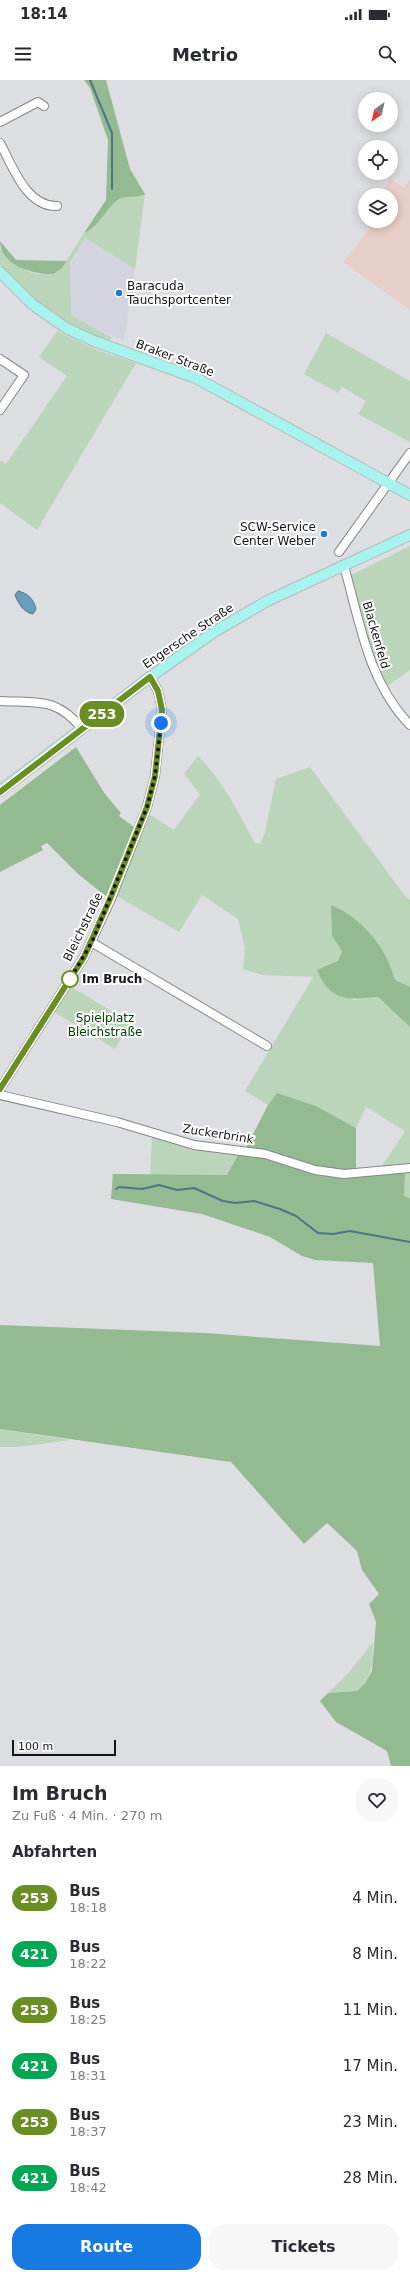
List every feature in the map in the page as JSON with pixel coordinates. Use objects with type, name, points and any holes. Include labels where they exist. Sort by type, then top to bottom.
[{"type":"main road","name":"Braker Straße","points":[[0,272],[32,304],[66,328],[94,341],[196,378],[410,495]]},
{"type":"main road","name":"Engersche Straße","points":[[0,792],[150,677],[228,623],[268,601],[410,535]]},
{"type":"street","points":[[0,122],[38,102],[44,106]]},
{"type":"street","points":[[0,143],[24,188],[46,204],[57,206]]},
{"type":"street","points":[[0,359],[24,375],[0,410]]},
{"type":"street","points":[[339,552],[410,453]]},
{"type":"street","name":"Blackenfeld","points":[[344,566],[376,677],[386,695],[410,725]]},
{"type":"street","name":"Bleichstraße","points":[[0,1089],[92,942],[147,807],[155,776],[162,710],[158,691],[150,677]]},
{"type":"street","points":[[0,701],[54,706],[68,712],[82,729]]},
{"type":"street","points":[[92,942],[267,1046]]},
{"type":"street","name":"Zuckerbrink","points":[[0,1095],[117,1122],[194,1144],[265,1154],[315,1170],[344,1174],[410,1168]]},
{"type":"shaded area","points":[[410,179],[410,310],[343,262],[370,228],[398,228],[398,188],[384,188],[390,180],[392,180],[404,188]]},
{"type":"shaded area","points":[[85,238],[135,269],[124,341],[71,316],[70,262]]},
{"type":"green space","points":[[84,80],[106,80],[130,169],[145,194],[121,198],[113,204],[94,227],[84,233],[106,200],[108,140],[90,88]]},
{"type":"green space","points":[[145,194],[135,269],[85,238],[70,262],[71,315],[113,338],[106,341],[75,326],[48,310],[23,289],[0,264],[0,248],[8,258],[24,270],[36,274],[45,274],[61,269],[84,233],[94,228],[112,205],[123,197]]},
{"type":"green space","points":[[0,241],[16,260],[67,261],[61,269],[53,274],[36,273],[19,267],[11,262],[1,249]]},
{"type":"green space","points":[[57,331],[97,350],[136,363],[37,530],[0,503],[0,460],[6,464],[67,376],[39,357]]},
{"type":"green space","points":[[326,333],[410,381],[410,442],[358,414],[366,401],[342,387],[338,393],[304,374]]},
{"type":"green space","points":[[410,546],[410,670],[386,687],[379,676],[351,575]]},
{"type":"green space","points":[[76,747],[105,794],[121,813],[119,816],[134,827],[107,897],[78,874],[47,843],[41,846],[43,850],[0,872],[0,805]]},
{"type":"green space","points":[[198,756],[223,786],[255,843],[260,844],[265,832],[276,779],[310,767],[405,896],[410,900],[410,987],[395,980],[391,966],[331,906],[332,936],[342,950],[338,961],[353,1000],[378,997],[410,1027],[410,1198],[404,1196],[380,1169],[405,1131],[366,1107],[356,1128],[316,1106],[277,1093],[268,1105],[245,1091],[313,977],[263,975],[243,969],[245,948],[238,919],[202,895],[179,932],[115,895],[149,814],[174,830],[200,794],[184,774]]},
{"type":"green space","points":[[331,905],[353,917],[371,935],[386,956],[395,980],[410,987],[410,1027],[378,997],[358,999],[341,997],[328,988],[322,980],[317,970],[338,961],[342,951],[332,936]]},
{"type":"green space","name":"Spielplatz Bleichstraße","points":[[70,986],[131,1023],[115,1049],[54,1012]]},
{"type":"green space","points":[[277,1093],[316,1106],[356,1128],[356,1169],[405,1167],[404,1196],[410,1198],[410,1766],[391,1766],[387,1751],[336,1722],[320,1701],[328,1693],[357,1691],[365,1683],[372,1671],[376,1622],[369,1604],[379,1594],[362,1570],[357,1551],[327,1523],[304,1544],[231,1462],[0,1429],[0,1325],[205,1333],[380,1346],[373,1263],[315,1260],[302,1256],[270,1237],[202,1214],[111,1199],[113,1174],[227,1175],[239,1153],[247,1146],[268,1105]]},
{"type":"green space","points":[[152,1135],[239,1153],[227,1175],[150,1175]]},
{"type":"green space","points":[[0,1429],[70,1440],[19,1447],[0,1447]]},
{"type":"green space","points":[[373,1642],[371,1669],[367,1680],[363,1685],[357,1691],[328,1693],[350,1671]]},
{"type":"water","points":[[18,591],[24,593],[32,599],[36,609],[33,614],[24,610],[20,604],[15,595]]},
{"type":"waterway","points":[[90,80],[112,133],[112,189]]},
{"type":"waterway","points":[[116,1189],[119,1187],[142,1189],[159,1185],[177,1190],[194,1188],[223,1201],[235,1203],[254,1201],[280,1209],[296,1216],[318,1233],[333,1234],[350,1231],[410,1242]]},
{"type":"bus line","name":"253","points":[[0,792],[150,677],[158,691],[162,710],[155,776],[141,824],[92,942],[0,1089]]},
{"type":"place","name":"Baracuda Tauchsportcenter","points":[[119,293]]},
{"type":"place","name":"SCW-Service Center Weber","points":[[324,534]]},
{"type":"place","name":"Im Bruch","points":[[70,979]]},
{"type":"route","points":[[70,979],[69,981],[92,942],[141,824],[155,776],[161,723]]}]
